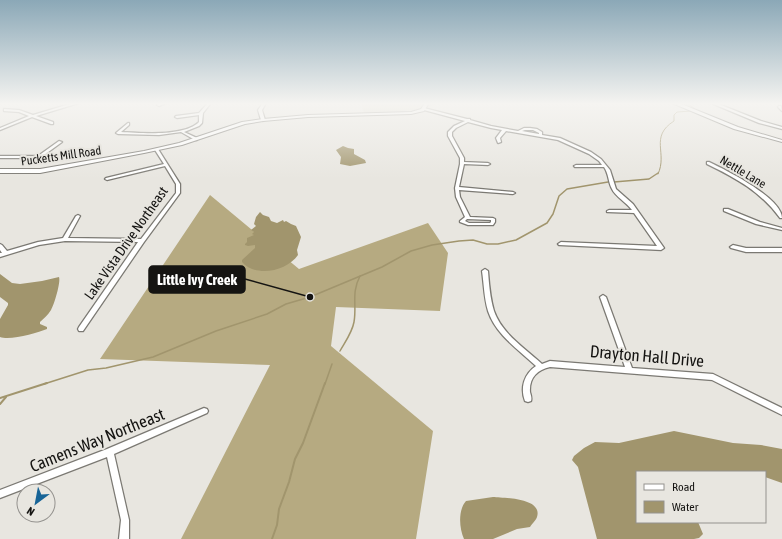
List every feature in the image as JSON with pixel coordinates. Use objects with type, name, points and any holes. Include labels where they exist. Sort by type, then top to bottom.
[{"type":"street","points":[[123,128],[118,133],[170,134],[182,132],[191,128]]},
{"type":"street","name":"Pucketts Mill Road","points":[[0,171],[24,172],[54,169],[157,150],[229,128]]},
{"type":"street","points":[[454,128],[450,132],[450,136],[462,158],[457,188],[458,196],[468,218]]},
{"type":"street","points":[[502,128],[559,139],[590,153],[608,170],[614,189],[632,205],[661,248],[561,244]]},
{"type":"street","points":[[737,128],[782,141]]},
{"type":"street","points":[[499,142],[498,138],[505,129]]},
{"type":"street","points":[[182,132],[196,139]]},
{"type":"street","points":[[0,157],[39,157],[60,142]]},
{"type":"street","name":"Lake Vista Drive Northeast","points":[[81,329],[142,241],[178,193],[178,184],[157,150]]},
{"type":"street","points":[[462,163],[488,164]]},
{"type":"street","name":"Nettle Lane","points":[[708,163],[728,173],[759,193],[768,200],[782,217]]},
{"type":"street","points":[[107,179],[166,165]]},
{"type":"street","points":[[576,166],[604,166]]},
{"type":"street","points":[[457,188],[513,193]]},
{"type":"street","points":[[726,210],[758,223],[782,229]]},
{"type":"street","points":[[609,212],[636,212]]},
{"type":"street","points":[[65,239],[78,216]]},
{"type":"street","points":[[468,218],[488,218],[493,219],[493,222],[491,224],[463,223],[463,219],[468,218]]},
{"type":"street","points":[[0,246],[3,254],[38,244],[65,239],[142,241]]},
{"type":"street","points":[[733,247],[746,250],[782,250]]},
{"type":"street","points":[[485,271],[490,304],[496,320],[508,335],[540,366],[528,378],[526,390],[528,399]]},
{"type":"street","points":[[603,297],[629,369]]},
{"type":"street","name":"Drayton Hall Drive","points":[[540,366],[550,364],[629,369],[713,377],[782,412]]},
{"type":"street","name":"Camens Way Northeast","points":[[0,494],[110,452],[204,411]]},
{"type":"street","points":[[110,452],[125,520],[124,539]]},
{"type":"shaded area","points":[[210,195],[299,269],[428,223],[448,253],[440,311],[336,307],[331,346],[433,431],[416,539],[181,539],[270,365],[100,359]]},
{"type":"water","points":[[343,146],[354,149],[354,154],[365,160],[366,163],[350,166],[340,164],[341,157],[336,150]]},
{"type":"water","points":[[260,212],[269,217],[271,221],[277,223],[283,220],[284,222],[286,221],[296,226],[301,237],[297,250],[298,255],[287,265],[263,271],[248,267],[242,262],[242,260],[255,248],[255,245],[248,246],[245,244],[247,242],[247,238],[254,235],[252,234],[254,232],[251,230],[256,226],[254,224],[256,217]]},
{"type":"water","points":[[0,274],[12,283],[20,284],[59,277],[58,288],[52,307],[49,313],[40,322],[40,324],[47,327],[47,329],[17,337],[0,337],[0,319],[8,303],[0,297]]},
{"type":"water","points":[[674,431],[733,443],[761,445],[782,449],[782,483],[766,477],[766,471],[636,471],[636,523],[698,523],[703,534],[699,538],[694,539],[597,539],[578,467],[572,460],[574,456],[584,448],[595,442],[619,443]]},
{"type":"water","points":[[493,497],[521,500],[529,503],[534,506],[537,511],[537,517],[530,527],[517,529],[493,539],[464,539],[460,519],[463,505],[466,501]]},
{"type":"waterway","points":[[658,174],[661,166],[660,146],[662,133],[666,128]]},
{"type":"waterway","points":[[614,182],[649,179],[658,173]]},
{"type":"waterway","points":[[360,276],[382,267],[411,251],[432,245],[473,240],[487,244],[498,244],[516,240],[547,223],[553,214],[559,196],[567,189],[608,182]]},
{"type":"waterway","points":[[44,384],[88,370],[106,368],[153,357],[216,331],[267,314],[286,304],[310,297],[360,276]]},
{"type":"waterway","points":[[340,351],[352,330],[355,316],[356,288],[360,276]]},
{"type":"waterway","points":[[325,384],[332,364]]},
{"type":"waterway","points":[[0,398],[47,383]]},
{"type":"waterway","points":[[272,539],[277,525],[279,509],[289,482],[295,459],[303,443],[325,383]]},
{"type":"waterway","points":[[0,404],[6,397]]},
{"type":"place","name":"Little Ivy Creek","points":[[310,297]]}]
